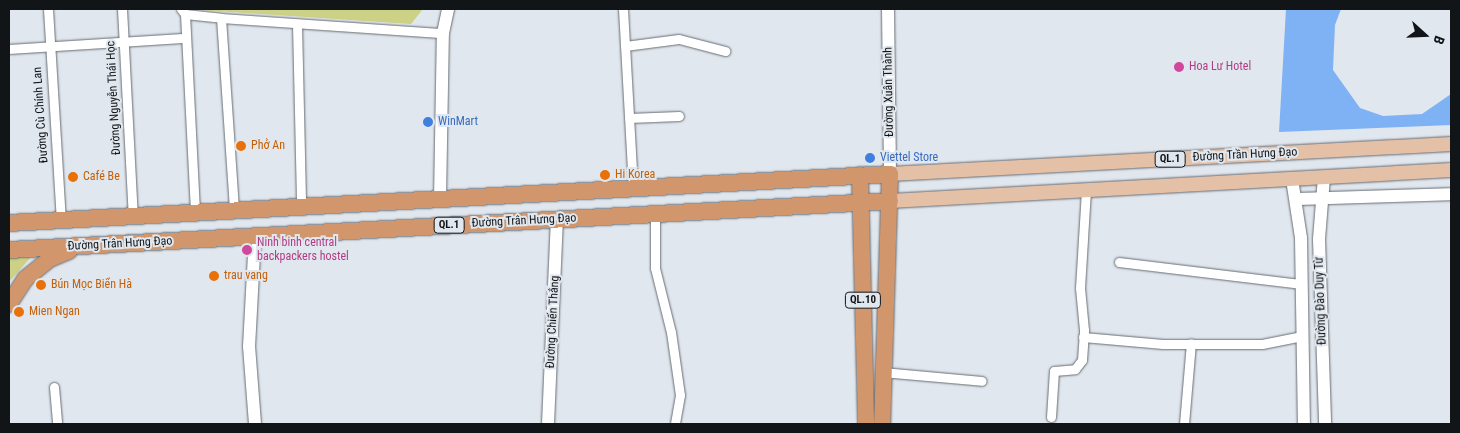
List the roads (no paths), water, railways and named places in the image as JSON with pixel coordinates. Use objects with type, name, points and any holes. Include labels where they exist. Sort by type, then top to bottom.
[{"type":"highway","name":"QL.1","points":[[9,222],[890,174]]},
{"type":"highway","points":[[890,174],[890,201]]},
{"type":"highway","name":"QL.10","points":[[860,175],[866,424]]},
{"type":"highway","name":"QL.10","points":[[882,424],[882,372],[890,201]]},
{"type":"highway","name":"Đường Trân Hưng Đạo","points":[[9,250],[890,201]]},
{"type":"highway","points":[[9,304],[25,279],[50,258],[82,246]]},
{"type":"main road","name":"Đường Trần Hưng Đạo","points":[[890,174],[1451,144]]},
{"type":"main road","name":"QL.1","points":[[890,201],[1451,170]]},
{"type":"street","name":"Đường Cù Chính Lan","points":[[48,9],[61,220]]},
{"type":"street","name":"Đường Nguyễn Thái Học","points":[[122,9],[133,216]]},
{"type":"street","points":[[440,199],[443,33],[448,9]]},
{"type":"street","points":[[623,9],[633,188]]},
{"type":"street","name":"Đường Xuân Thành","points":[[888,9],[890,174]]},
{"type":"street","points":[[195,212],[183,11],[221,18],[443,33]]},
{"type":"street","points":[[221,18],[234,210]]},
{"type":"street","points":[[297,24],[302,206]]},
{"type":"street","points":[[9,49],[186,38]]},
{"type":"street","points":[[624,46],[679,39],[725,51]]},
{"type":"street","points":[[628,118],[679,116]]},
{"type":"street","name":"Đường Đào Duy Từ","points":[[1324,177],[1319,239],[1324,424]]},
{"type":"street","name":"Đường Đào Duy Từ","points":[[1292,179],[1296,199],[1302,284],[1304,424]]},
{"type":"street","points":[[1050,417],[1054,371],[1078,367],[1083,337],[1080,288],[1086,190]]},
{"type":"street","points":[[1296,199],[1451,194]]},
{"type":"street","points":[[655,214],[655,268],[671,332],[680,395],[675,424]]},
{"type":"street","name":"Đường Chiến Thắng","points":[[548,424],[557,219]]},
{"type":"street","points":[[255,236],[249,346],[255,424]]},
{"type":"street","points":[[1119,262],[1302,284]]},
{"type":"street","points":[[1083,337],[1191,343],[1262,344],[1302,336]]},
{"type":"street","points":[[1184,424],[1191,343]]},
{"type":"street","points":[[882,372],[982,381]]},
{"type":"street","points":[[1303,372],[1323,372]]},
{"type":"street","points":[[54,387],[57,424]]},
{"type":"water","points":[[1286,9],[1341,9],[1335,25],[1333,70],[1360,108],[1383,116],[1422,114],[1451,94],[1451,125],[1279,132]]},
{"type":"place","name":"Hoa Lư Hotel","points":[[1179,67]]},
{"type":"place","name":"WinMart","points":[[428,122]]},
{"type":"place","name":"Phở An","points":[[241,146]]},
{"type":"place","name":"Viettel Store","points":[[870,158]]},
{"type":"place","name":"Hi Korea","points":[[605,175]]},
{"type":"place","name":"Café Be","points":[[73,177]]},
{"type":"place","name":"Ninh binh central backpackers hostel","points":[[247,250]]},
{"type":"place","name":"trau vang","points":[[214,276]]},
{"type":"place","name":"Bún Mọc Biển Hà","points":[[41,285]]},
{"type":"place","name":"Mien Ngan","points":[[19,312]]}]
